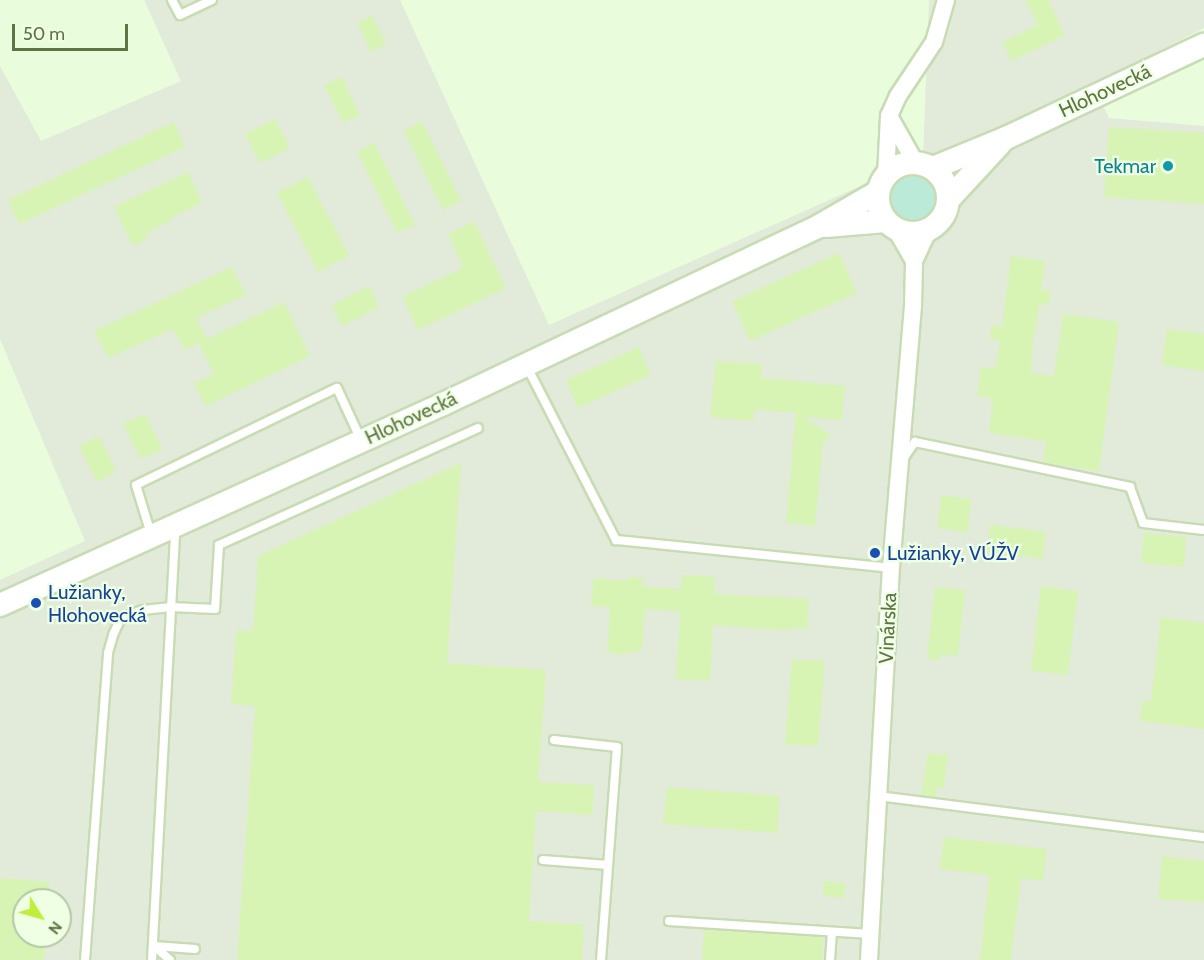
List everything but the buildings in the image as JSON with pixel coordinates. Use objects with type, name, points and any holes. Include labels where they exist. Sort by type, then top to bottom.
[{"type":"main road","name":"Hlohovecká","points":[[924,165],[1006,138],[1204,45]]},
{"type":"main road","name":"Hlohovecká","points":[[949,199],[1006,138]]},
{"type":"main road","points":[[899,165],[924,165],[946,185],[949,199],[941,219],[929,229],[912,233],[891,225],[879,207],[882,183],[899,165]]},
{"type":"main road","name":"Hlohovecká","points":[[0,605],[362,441],[819,226],[882,183]]},
{"type":"main road","name":"Hlohovecká","points":[[819,226],[891,225]]},
{"type":"street","points":[[882,183],[889,116],[898,96],[934,42],[946,0]]},
{"type":"street","points":[[889,116],[924,165]]},
{"type":"street","points":[[891,225],[914,261]]},
{"type":"street","name":"Vinárska","points":[[869,960],[891,567],[901,462],[914,261],[929,229]]},
{"type":"lane","points":[[172,0],[180,15],[212,0]]},
{"type":"lane","points":[[525,364],[616,540],[891,567]]},
{"type":"lane","points":[[152,536],[136,485],[338,388],[362,441]]},
{"type":"lane","points":[[85,960],[108,653],[112,635],[121,618],[143,610],[171,607],[215,609],[219,545],[478,428]]},
{"type":"lane","points":[[901,462],[915,442],[1130,487],[1143,523],[1204,530]]},
{"type":"lane","points":[[152,960],[176,525]]},
{"type":"lane","points":[[554,740],[617,747],[601,960]]},
{"type":"lane","points":[[878,796],[1204,837]]},
{"type":"lane","points":[[543,860],[608,865]]},
{"type":"lane","points":[[669,921],[871,934]]},
{"type":"lane","points":[[830,960],[832,932]]},
{"type":"lane","points":[[154,946],[195,949]]},
{"type":"lane","points":[[154,946],[170,960]]},
{"type":"shaded area","points":[[144,0],[400,0],[549,325],[923,158],[929,0],[1204,0],[1204,28],[1093,85],[1109,118],[1204,126],[1204,960],[0,960],[0,580],[85,541],[0,339],[0,66],[41,141],[181,81]]},
{"type":"green space","points":[[910,173],[920,173],[935,183],[939,197],[938,206],[929,217],[920,221],[910,221],[895,211],[891,202],[891,192],[901,177]]},
{"type":"place","name":"Tekmar","points":[[1168,166]]},
{"type":"place","name":"Lužianky, VÚŽV","points":[[875,553]]},
{"type":"place","name":"Lužianky, Hlohovecká","points":[[36,603]]}]
